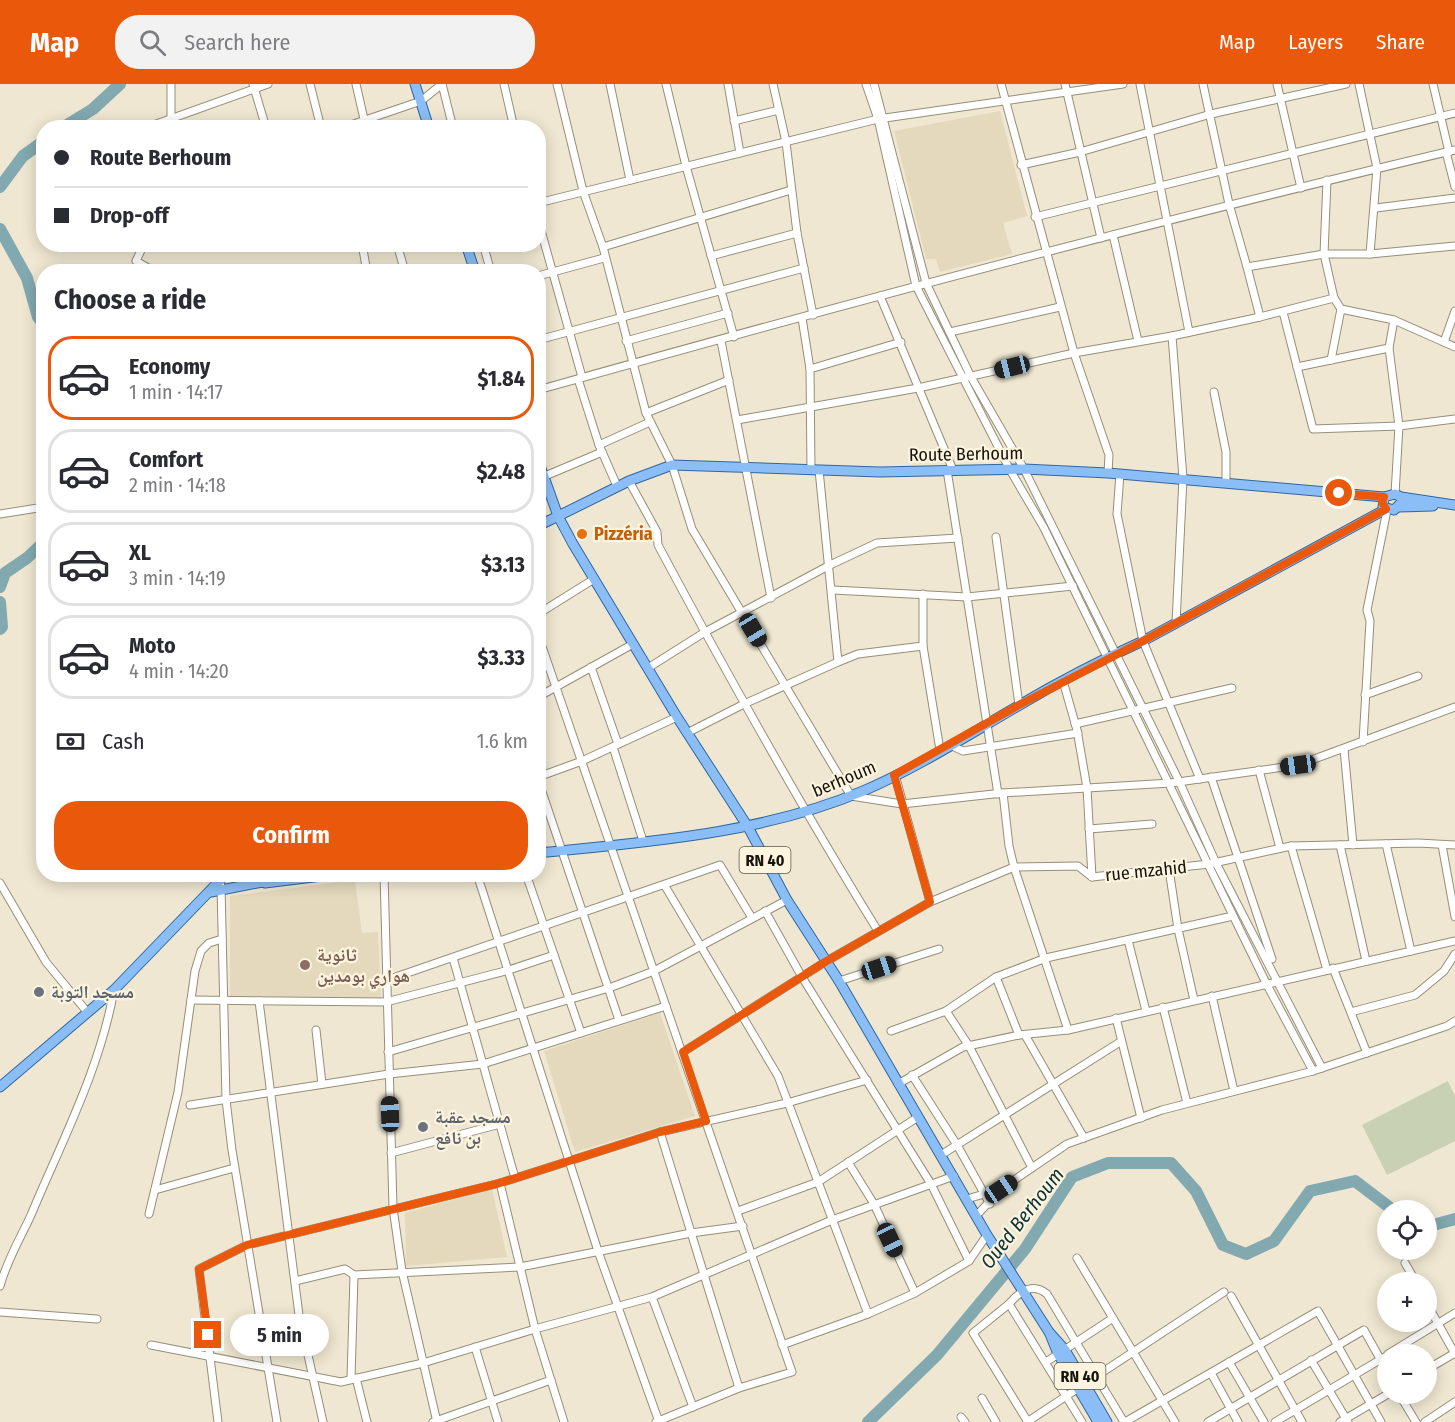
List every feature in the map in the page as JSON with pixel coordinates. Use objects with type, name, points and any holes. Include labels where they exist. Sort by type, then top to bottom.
[{"type":"main road","points":[[415,84],[427,120]]},
{"type":"main road","name":"Route Berhoum","points":[[546,522],[617,486],[672,465],[880,472],[1023,469],[1183,478],[1384,497]]},
{"type":"main road","name":"RN 40","points":[[546,489],[558,516],[594,579],[677,717],[747,827],[787,900],[839,981],[1016,1282],[1062,1352],[1098,1422]]},
{"type":"main road","points":[[1398,495],[1402,502],[1399,507]]},
{"type":"main road","points":[[1387,509],[1382,502],[1384,497],[1398,495],[1455,505]]},
{"type":"main road","name":"berhoum","points":[[546,852],[747,827],[805,813],[851,796],[951,745],[1062,681],[1143,641],[1387,509],[1455,505]]},
{"type":"main road","points":[[0,1088],[114,990],[220,884],[236,882]]},
{"type":"main road","name":"RN 40","points":[[1082,1387],[1107,1422]]},
{"type":"street","points":[[171,84],[171,117]]},
{"type":"street","points":[[164,120],[254,86],[268,84]]},
{"type":"street","points":[[310,84],[319,120]]},
{"type":"street","points":[[356,84],[364,120]]},
{"type":"street","points":[[375,120],[421,101],[442,84],[451,120]]},
{"type":"street","points":[[504,84],[512,120]]},
{"type":"street","points":[[556,84],[583,191],[603,247],[646,413],[672,465],[692,529],[851,796],[902,804],[1001,794],[1171,783],[1298,765],[1455,707]]},
{"type":"street","points":[[610,84],[630,180]]},
{"type":"street","points":[[666,84],[686,166],[734,337]]},
{"type":"street","points":[[728,84],[740,153]]},
{"type":"street","points":[[773,84],[786,142],[797,233],[813,315]]},
{"type":"street","points":[[866,84],[882,119],[926,283],[971,377],[1023,469],[1080,585],[1133,711],[1213,863],[1279,980],[1322,1068]]},
{"type":"street","points":[[874,84],[916,286],[1011,470],[1044,528],[1071,586],[1142,709],[1179,781],[1233,916],[1313,1071]]},
{"type":"street","points":[[1001,84],[1060,307],[1109,455],[1108,473]]},
{"type":"street","points":[[1065,84],[1101,238]]},
{"type":"street","points":[[546,201],[882,119],[1005,103],[1123,84]]},
{"type":"street","points":[[1140,84],[1189,332]]},
{"type":"street","points":[[1203,84],[1229,204],[1260,317]]},
{"type":"street","points":[[1278,84],[1301,188]]},
{"type":"street","points":[[1022,165],[1080,152],[1211,114],[1346,84]]},
{"type":"street","points":[[1359,84],[1377,168],[1376,208],[1370,254]]},
{"type":"street","points":[[1433,84],[1450,151],[1455,187]]},
{"type":"street","points":[[254,86],[264,120]]},
{"type":"street","points":[[734,121],[779,110]]},
{"type":"street","points":[[1035,217],[1455,113]]},
{"type":"street","points":[[546,388],[632,366],[926,283],[1229,204],[1450,151]]},
{"type":"street","points":[[1327,180],[1324,254],[1334,298],[1341,309],[1331,360]]},
{"type":"street","points":[[603,247],[791,190]]},
{"type":"street","points":[[1376,208],[1455,198]]},
{"type":"street","points":[[711,256],[797,233]]},
{"type":"street","points":[[1113,235],[1138,341]]},
{"type":"street","points":[[546,246],[580,378],[601,448],[617,486]]},
{"type":"street","points":[[1247,267],[1324,254],[1370,254],[1455,246]]},
{"type":"street","points":[[140,252],[136,261],[141,264]]},
{"type":"street","points":[[546,274],[604,258]]},
{"type":"street","points":[[546,338],[804,268]]},
{"type":"street","points":[[880,296],[901,342],[950,470],[958,538],[987,725],[1009,846],[1068,1030]]},
{"type":"street","points":[[737,420],[963,379],[1074,352],[1172,336],[1283,312],[1334,298]]},
{"type":"street","points":[[950,332],[1060,307]]},
{"type":"street","points":[[1341,309],[1394,320],[1455,347]]},
{"type":"street","points":[[1444,342],[1455,311]]},
{"type":"street","points":[[1283,312],[1313,429],[1399,426],[1455,418]]},
{"type":"street","points":[[626,341],[728,313]]},
{"type":"street","points":[[802,318],[810,369],[815,470],[833,590],[838,662]]},
{"type":"street","points":[[1394,320],[1389,348],[1399,426],[1398,495]]},
{"type":"street","points":[[1172,336],[1183,478],[1176,623]]},
{"type":"street","points":[[721,341],[748,469],[771,598]]},
{"type":"street","points":[[810,369],[901,342]]},
{"type":"street","points":[[1297,367],[1389,348]]},
{"type":"street","points":[[646,413],[729,380]]},
{"type":"street","points":[[1214,392],[1226,452],[1226,482]]},
{"type":"street","points":[[546,476],[650,422]]},
{"type":"street","points":[[1120,474],[1117,514],[1143,641],[1200,778]]},
{"type":"street","points":[[629,481],[657,532],[658,545],[744,704],[805,813],[878,931]]},
{"type":"street","points":[[0,514],[36,508]]},
{"type":"street","points":[[1363,742],[1370,621],[1367,610],[1387,509]]},
{"type":"street","points":[[996,537],[1019,705]]},
{"type":"street","points":[[648,668],[705,632],[830,565],[877,543],[958,538]]},
{"type":"street","points":[[546,609],[594,579]]},
{"type":"street","points":[[833,590],[967,597],[1080,585]]},
{"type":"street","points":[[923,594],[923,646],[940,750]]},
{"type":"street","points":[[546,692],[633,644]]},
{"type":"street","points":[[687,733],[744,704],[858,654],[923,646]]},
{"type":"street","points":[[480,882],[598,1251],[658,1422],[739,1388],[792,1372],[546,658]]},
{"type":"street","points":[[591,667],[643,841]]},
{"type":"street","points":[[1365,695],[1418,676]]},
{"type":"street","points":[[1062,681],[1078,733],[1087,788],[1092,877]]},
{"type":"street","points":[[1075,724],[1232,688]]},
{"type":"street","points":[[546,775],[582,761],[677,717]]},
{"type":"street","points":[[951,745],[963,751],[1078,733]]},
{"type":"street","points":[[1344,749],[1353,845]]},
{"type":"street","points":[[1259,770],[1280,848]]},
{"type":"street","points":[[894,775],[930,902]]},
{"type":"street","points":[[1211,777],[1279,980]]},
{"type":"street","points":[[546,802],[619,1020]]},
{"type":"street","points":[[1089,829],[1152,824]]},
{"type":"street","points":[[1386,844],[1411,951]]},
{"type":"street","points":[[1442,844],[1455,917]]},
{"type":"street","points":[[1340,845],[1366,961]]},
{"type":"street","name":"rue mzahid","points":[[683,1052],[878,931],[930,902],[1014,867],[1078,866],[1092,877],[1213,863],[1291,846],[1455,845]]},
{"type":"street","points":[[1291,846],[1330,969],[1351,1012],[1367,1053]]},
{"type":"street","points":[[387,980],[665,886],[720,865],[752,918]]},
{"type":"street","points":[[1169,869],[1178,928],[1194,1000]]},
{"type":"street","points":[[384,882],[393,1208],[402,1271],[435,1422],[490,1400],[551,1380]]},
{"type":"street","points":[[529,882],[581,1033]]},
{"type":"street","points":[[0,883],[46,962],[88,1012]]},
{"type":"street","points":[[220,884],[226,1100],[234,1168],[277,1422]]},
{"type":"street","points":[[665,886],[778,1076],[868,1314]]},
{"type":"street","points":[[388,1052],[609,988],[654,970],[701,947],[787,900]]},
{"type":"street","points":[[765,911],[802,977],[932,1184],[969,1261]]},
{"type":"street","points":[[891,1031],[946,1011],[996,977],[1046,958],[1233,916]]},
{"type":"street","points":[[150,1214],[178,1092],[195,971],[201,951],[209,943],[222,939]]},
{"type":"street","points":[[1128,940],[1146,1011]]},
{"type":"street","points":[[898,1084],[969,1046],[1022,1035],[1068,1030],[1455,941]]},
{"type":"street","points":[[839,981],[939,949]]},
{"type":"street","points":[[1351,1012],[1415,996],[1444,971],[1455,954]]},
{"type":"street","points":[[191,1000],[386,1002],[509,970],[554,955]]},
{"type":"street","points":[[453,958],[515,1178]]},
{"type":"street","points":[[996,977],[1022,1035],[1084,1138]]},
{"type":"street","points":[[0,1286],[6,1263],[24,1229],[94,1070],[107,1031],[114,990]]},
{"type":"street","points":[[1212,996],[1234,1091]]},
{"type":"street","points":[[259,1001],[299,1315],[324,1422]]},
{"type":"street","points":[[190,1105],[389,1074],[483,1064],[666,1006]]},
{"type":"street","points":[[1163,1007],[1187,1103]]},
{"type":"street","points":[[946,1011],[969,1046],[1032,1168]]},
{"type":"street","points":[[1116,1018],[1120,1042],[1141,1118]]},
{"type":"street","points":[[977,1215],[990,1204],[1001,1189],[1067,1144],[1187,1103],[1313,1071],[1447,1026],[1455,1021]]},
{"type":"street","points":[[316,1030],[322,1084]]},
{"type":"street","points":[[941,1155],[1120,1042]]},
{"type":"street","points":[[912,1075],[957,1145],[990,1204]]},
{"type":"street","points":[[218,1422],[199,1269],[247,1245],[289,1233],[500,1183],[660,1132],[787,1103],[867,1080]]},
{"type":"street","points":[[738,1211],[818,1182],[897,1128],[918,1117]]},
{"type":"street","points":[[391,1153],[500,1124]]},
{"type":"street","points":[[660,1132],[739,1388]]},
{"type":"street","points":[[848,1162],[874,1204],[915,1293]]},
{"type":"street","points":[[155,1190],[234,1168]]},
{"type":"street","points":[[151,1345],[341,1382],[423,1363],[652,1297],[832,1220],[954,1176]]},
{"type":"street","points":[[500,1183],[535,1329],[564,1422]]},
{"type":"street","points":[[967,1199],[1001,1189]]},
{"type":"street","points":[[295,1281],[345,1269],[354,1275],[520,1267],[691,1233],[743,1226]]},
{"type":"street","points":[[782,1345],[868,1314],[915,1293],[969,1261],[987,1234]]},
{"type":"street","points":[[1077,1258],[1175,1422]]},
{"type":"street","points":[[1405,1263],[1410,1272]]},
{"type":"street","points":[[354,1275],[354,1379],[367,1422]]},
{"type":"street","points":[[1302,1422],[1278,1380],[1258,1346],[1228,1294],[1134,1352],[1097,1376],[1082,1387],[1028,1422],[973,1333],[1022,1291],[1035,1288],[1047,1294],[1097,1376],[1124,1422],[1258,1346],[1318,1311],[1381,1422]]},
{"type":"street","points":[[652,1297],[693,1407]]},
{"type":"street","points":[[1009,1304],[1082,1422]]},
{"type":"street","points":[[0,1312],[97,1319]]},
{"type":"street","points":[[1404,1344],[1455,1313]]},
{"type":"street","points":[[1046,1362],[1113,1318]]},
{"type":"street","points":[[1437,1364],[1455,1353],[1438,1323]]},
{"type":"street","points":[[1208,1422],[1364,1330],[1377,1354]]},
{"type":"street","points":[[475,1347],[498,1422]]},
{"type":"street","points":[[1311,1360],[1344,1421],[1377,1400]]},
{"type":"street","points":[[1275,1422],[1377,1361]]},
{"type":"street","points":[[1229,1362],[1264,1422]]},
{"type":"street","points":[[1210,1373],[1238,1422]]},
{"type":"street","points":[[982,1398],[996,1422]]},
{"type":"street","points":[[1425,1422],[1455,1402]]},
{"type":"street","points":[[1405,1404],[1416,1422]]},
{"type":"shaded area","points":[[1000,111],[1027,216],[1003,223],[1012,254],[940,272],[936,259],[926,259],[894,131]]},
{"type":"shaded area","name":"ثانوية هواري بومدين","points":[[355,882],[362,933],[378,932],[381,999],[230,996],[230,896]]},
{"type":"shaded area","points":[[660,1013],[695,1116],[575,1152],[544,1051]]},
{"type":"shaded area","points":[[492,1189],[507,1257],[406,1266],[405,1213]]},
{"type":"green space","points":[[1448,1081],[1455,1096],[1455,1141],[1387,1175],[1362,1125]]},
{"type":"waterway","points":[[75,120],[93,109],[120,84]]},
{"type":"waterway","points":[[0,187],[23,156],[36,147]]},
{"type":"waterway","points":[[0,229],[27,278],[36,310]]},
{"type":"waterway","points":[[0,587],[5,573],[36,550]]},
{"type":"waterway","points":[[0,602],[2,627],[0,629]]},
{"type":"waterway","name":"Oued Berhoum","points":[[868,1422],[937,1355],[1025,1249],[1072,1177],[1108,1163],[1171,1163],[1196,1191],[1223,1245],[1246,1254],[1274,1241],[1310,1191],[1355,1181],[1380,1200]]},
{"type":"waterway","name":"Oued Berhoum","points":[[1437,1224],[1455,1219]]},
{"type":"place","name":"Pizzéria","points":[[582,534]]},
{"type":"place","name":"ثانوية هواري بومدين","points":[[305,965]]},
{"type":"place","name":"مسجد التوبة","points":[[39,992]]},
{"type":"place","name":"مسجد عقبة بن نافع","points":[[423,1127]]},
{"type":"route","points":[[208,1335],[199,1269],[247,1245],[500,1183],[660,1132],[706,1121],[683,1052],[825,962],[930,902],[894,775],[987,725],[1019,705],[1106,658],[1143,641],[1386,509],[1382,502],[1384,497],[1339,493]]}]
